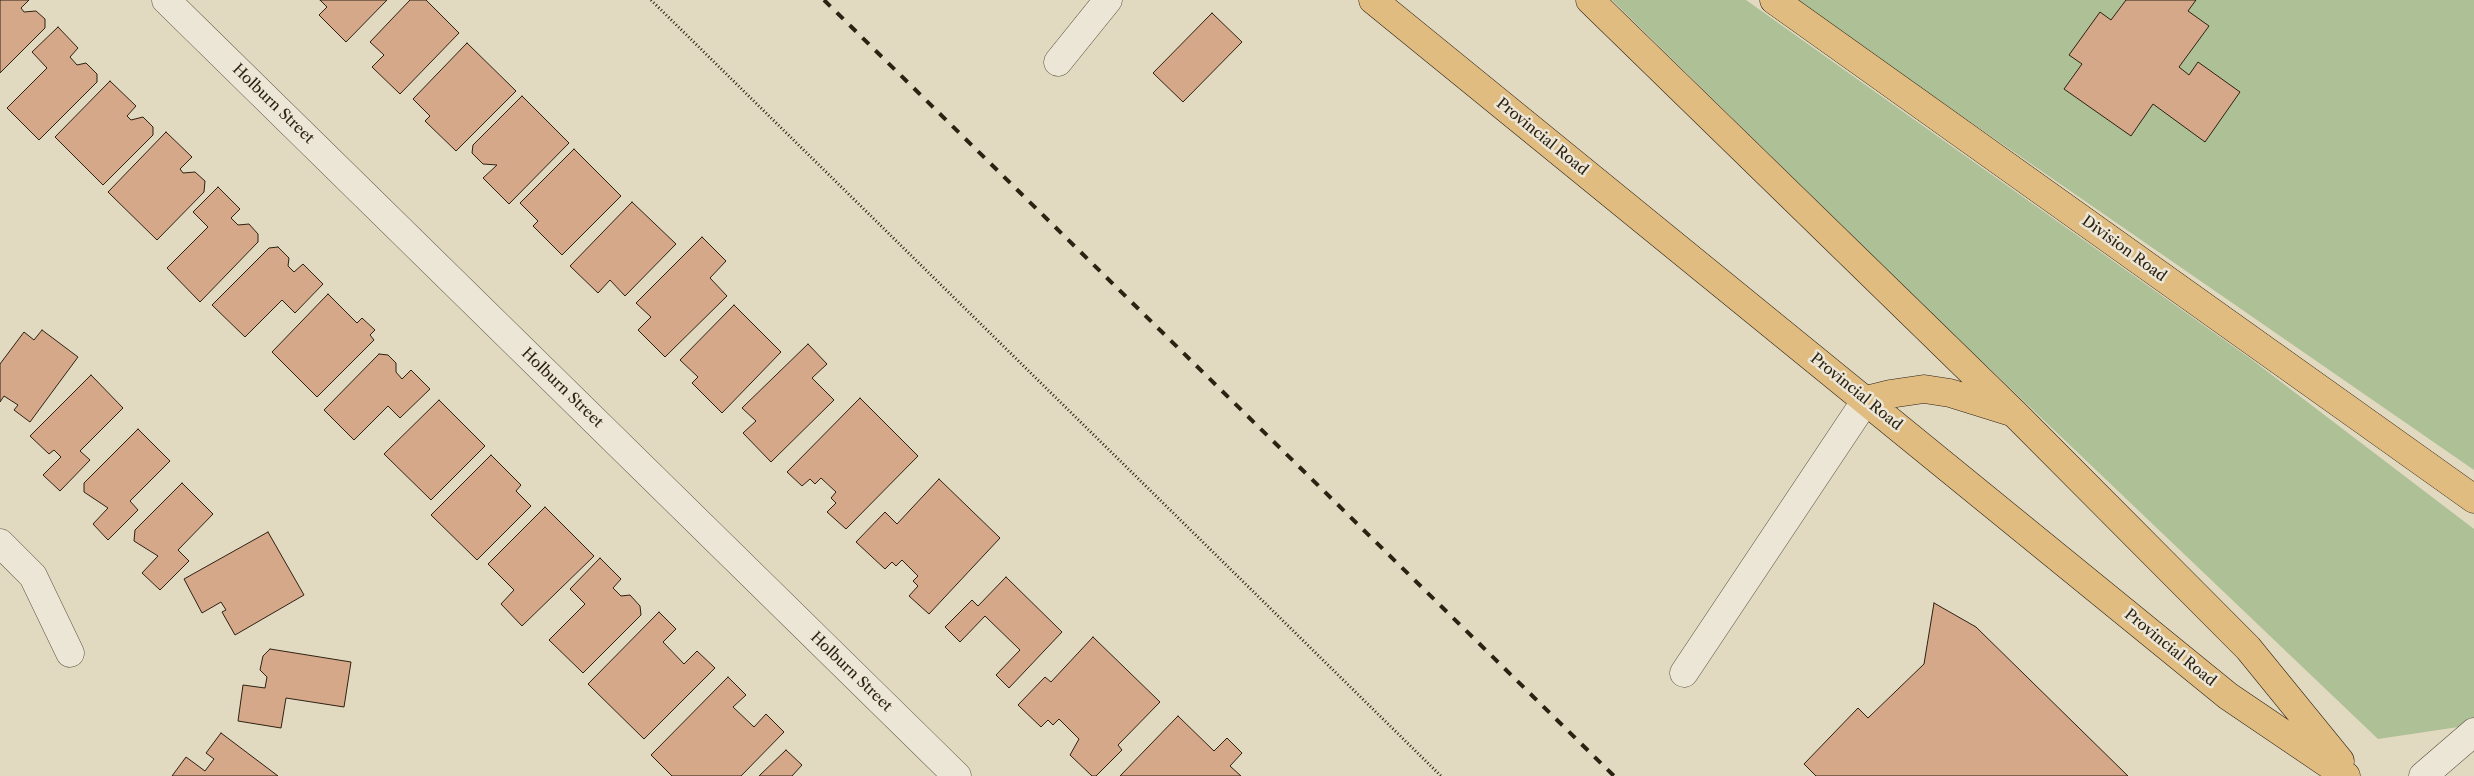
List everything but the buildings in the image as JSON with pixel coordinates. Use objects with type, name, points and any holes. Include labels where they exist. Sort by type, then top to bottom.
[{"type":"main road","name":"Provincial Road","points":[[1373,0],[2228,696],[2346,776]]},
{"type":"main road","points":[[1590,0],[2014,413],[2248,648],[2352,776]]},
{"type":"main road","name":"Division Road","points":[[1774,0],[2474,499]]},
{"type":"main road","points":[[1866,400],[1924,389],[1950,393],[2014,413]]},
{"type":"street","name":"Holburn Street","points":[[166,0],[948,773]]},
{"type":"street","points":[[1058,62],[1108,0]]},
{"type":"street","points":[[1684,673],[1866,400]]},
{"type":"street","points":[[0,543],[33,576],[70,653]]},
{"type":"street","points":[[2423,776],[2474,732]]},
{"type":"path","points":[[651,0],[1441,776]]},
{"type":"green space","points":[[1612,0],[1746,0],[2251,359],[2474,529],[2474,717],[2465,726],[2378,739],[1923,305]]},
{"type":"green space","points":[[1794,0],[2474,0],[2474,470]]},
{"type":"railway","points":[[824,0],[1614,776]]}]
